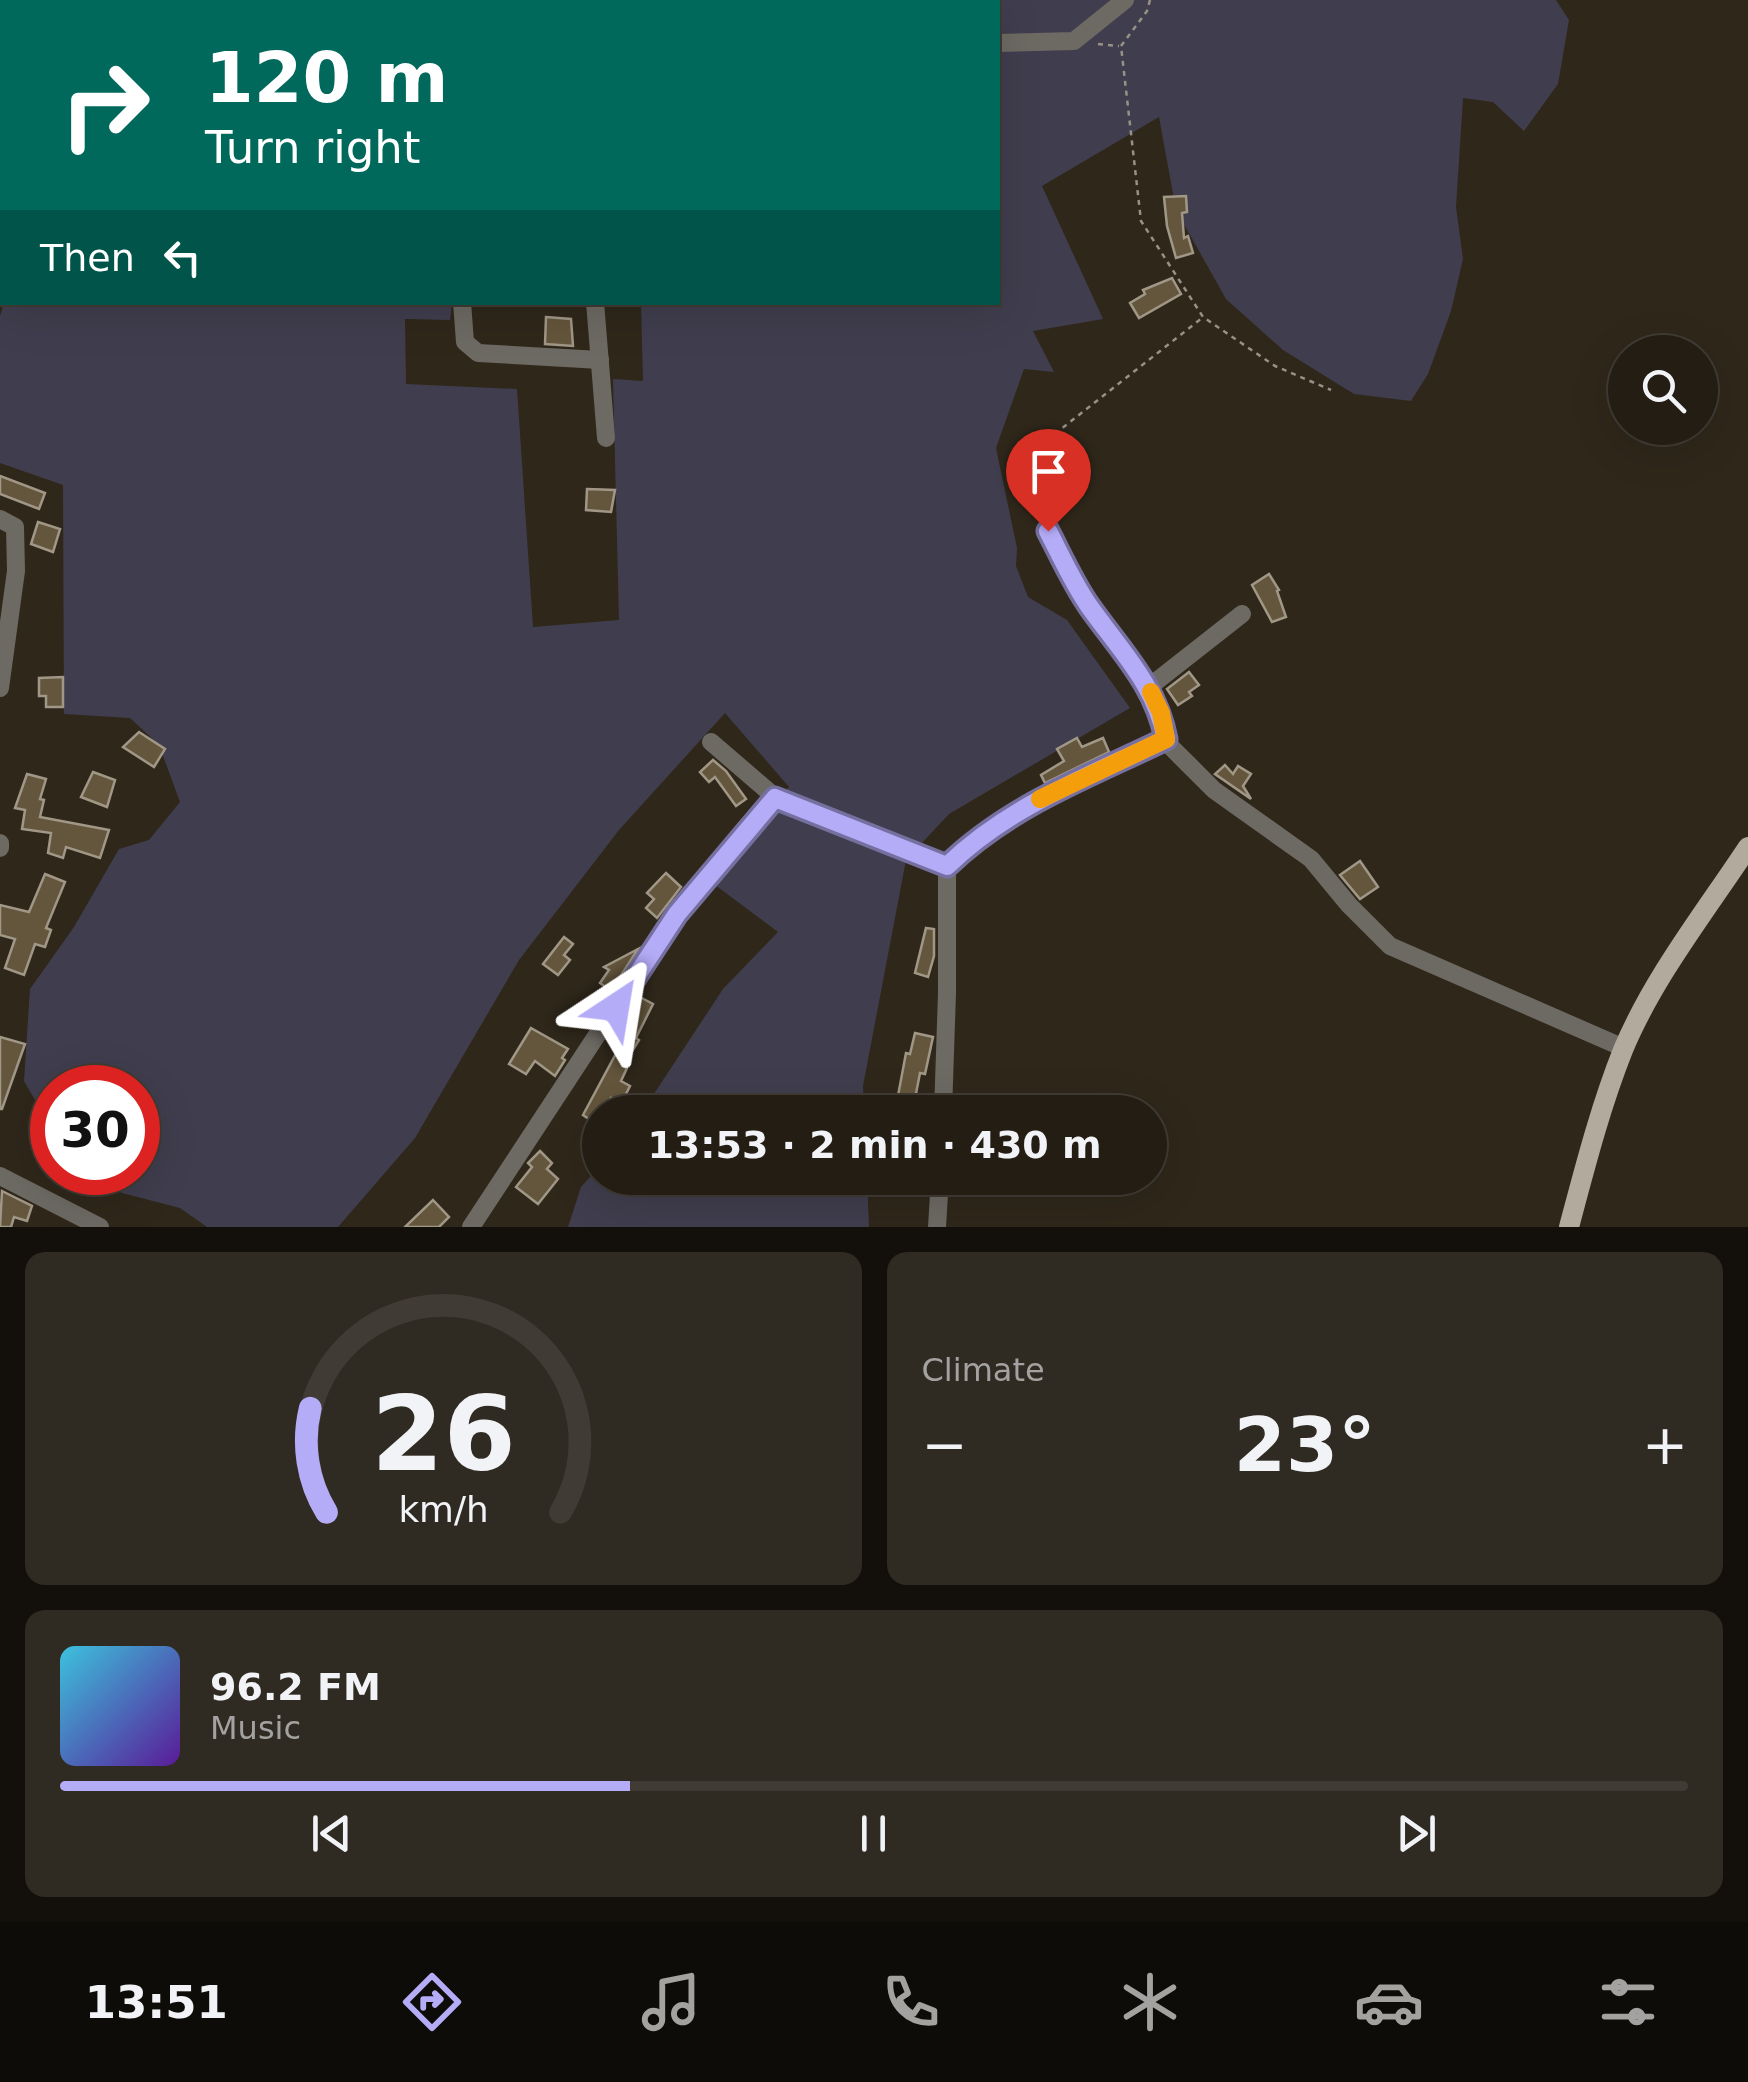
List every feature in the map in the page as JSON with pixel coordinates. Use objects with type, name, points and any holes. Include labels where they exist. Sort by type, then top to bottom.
[{"type":"main road","points":[[1568,1227],[1598,1120],[1624,1048],[1660,980],[1748,847]]},
{"type":"street","points":[[1000,43],[1074,41],[1125,0]]},
{"type":"street","points":[[462,305],[465,342],[478,354],[600,360]]},
{"type":"street","points":[[595,305],[606,438]]},
{"type":"street","points":[[1,679],[16,571],[7,523]]},
{"type":"street","points":[[1048,531],[1086,602],[1149,686],[1161,713],[1166,739],[1214,790],[1311,859],[1348,905],[1390,946],[1624,1048]]},
{"type":"street","points":[[1149,686],[1242,614]]},
{"type":"street","points":[[943,1095],[947,866],[979,835],[1042,798],[1166,739]]},
{"type":"street","points":[[711,742],[775,798],[947,866]]},
{"type":"street","points":[[471,1227],[677,914],[775,798]]},
{"type":"street","points":[[0,1176],[100,1227]]},
{"type":"street","points":[[937,1227],[939,1195]]},
{"type":"path","points":[[1150,0],[1147,11],[1121,46],[1141,221],[1203,317],[1275,366],[1331,390]]},
{"type":"path","points":[[1048,531],[1044,484],[1056,434],[1203,317]]},
{"type":"shaded area","points":[[1000,0],[1556,0],[1569,20],[1558,84],[1524,131],[1493,102],[1463,98],[1456,207],[1463,259],[1451,311],[1428,374],[1411,401],[1354,394],[1283,350],[1226,299],[1176,210],[1159,117],[1042,186],[1103,319],[1033,331],[1054,372],[1024,369],[996,448],[1017,548],[1016,566],[1028,597],[1067,620],[1130,708],[949,814],[906,860],[863,1095],[653,1095],[723,989],[778,932],[703,876],[789,787],[725,713],[619,830],[519,960],[415,1138],[338,1227],[207,1227],[180,1208],[130,1195],[160,1195],[160,1065],[30,1065],[30,1091],[24,1081],[30,989],[74,927],[119,849],[149,840],[180,802],[159,745],[130,718],[64,714],[63,485],[0,463],[0,316],[3,305],[452,305],[450,320],[405,319],[406,384],[517,389],[533,627],[619,620],[613,379],[643,381],[641,305],[1000,305]]},
{"type":"shaded area","points":[[581,1187],[582,1195],[868,1195],[869,1227],[568,1227]]},
{"type":"building","points":[[1186,196],[1187,212],[1182,213],[1184,238],[1188,236],[1193,253],[1176,258],[1164,197]]},
{"type":"building","points":[[1172,278],[1181,294],[1139,318],[1130,303],[1145,294],[1143,290]]},
{"type":"building","points":[[546,317],[571,319],[573,346],[545,344]]},
{"type":"building","points":[[0,476],[45,493],[39,509],[0,494]]},
{"type":"building","points":[[587,489],[615,490],[611,512],[586,510]]},
{"type":"building","points":[[38,522],[60,529],[53,552],[31,544]]},
{"type":"building","points":[[1269,574],[1279,590],[1286,617],[1272,622],[1252,585]]},
{"type":"building","points":[[1189,672],[1199,685],[1189,692],[1192,696],[1178,705],[1167,689]]},
{"type":"building","points":[[63,677],[63,707],[46,707],[46,696],[39,696],[39,678]]},
{"type":"building","points":[[139,732],[165,749],[154,767],[123,747]]},
{"type":"building","points":[[1077,738],[1082,747],[1103,738],[1109,752],[1045,783],[1041,775],[1064,761],[1057,749]]},
{"type":"building","points":[[713,760],[746,799],[736,806],[715,777],[709,782],[700,772]]},
{"type":"building","points":[[1225,765],[1233,774],[1238,766],[1251,774],[1243,786],[1251,799],[1215,774]]},
{"type":"building","points":[[93,772],[115,780],[107,807],[81,797]]},
{"type":"building","points":[[27,774],[46,779],[40,817],[109,830],[100,858],[66,847],[63,858],[48,853],[51,833],[22,829],[25,810],[15,808]]},
{"type":"building","points":[[1360,861],[1378,887],[1360,899],[1340,875]]},
{"type":"building","points":[[666,873],[681,887],[657,918],[646,908],[654,899],[647,893]]},
{"type":"building","points":[[45,874],[65,882],[46,928],[51,930],[45,947],[35,944],[24,975],[5,968],[15,939],[0,935],[0,905],[29,912]]},
{"type":"building","points":[[926,928],[934,929],[934,956],[928,977],[915,973]]},
{"type":"building","points":[[564,937],[573,944],[564,955],[570,960],[558,975],[543,964]]},
{"type":"building","points":[[638,949],[611,991],[600,983],[609,970],[604,967]]},
{"type":"building","points":[[638,996],[653,1004],[636,1038],[639,1040],[623,1066],[627,1068],[621,1081],[630,1086],[626,1095],[594,1095],[620,1046],[615,1043],[637,1011],[631,1007]]},
{"type":"building","points":[[531,1028],[568,1049],[555,1076],[535,1061],[526,1074],[509,1064]]},
{"type":"building","points":[[915,1033],[933,1037],[916,1095],[898,1095],[906,1053],[910,1054]]},
{"type":"building","points":[[0,1037],[25,1044],[2,1109],[0,1109]]},
{"type":"building","points":[[540,1151],[552,1163],[547,1169],[558,1179],[538,1204],[516,1187],[532,1167],[528,1163]]},
{"type":"building","points":[[2,1191],[32,1206],[27,1221],[14,1217],[11,1227],[0,1227]]},
{"type":"building","points":[[433,1200],[449,1217],[439,1227],[405,1227]]},
{"type":"slow traffic","points":[[1040,799],[1166,739],[1161,713],[1151,692]]},
{"type":"route","points":[[616,1007],[677,914],[775,798],[947,866],[979,835],[1042,798],[1166,739],[1161,713],[1149,686],[1086,602],[1048,531]]}]
